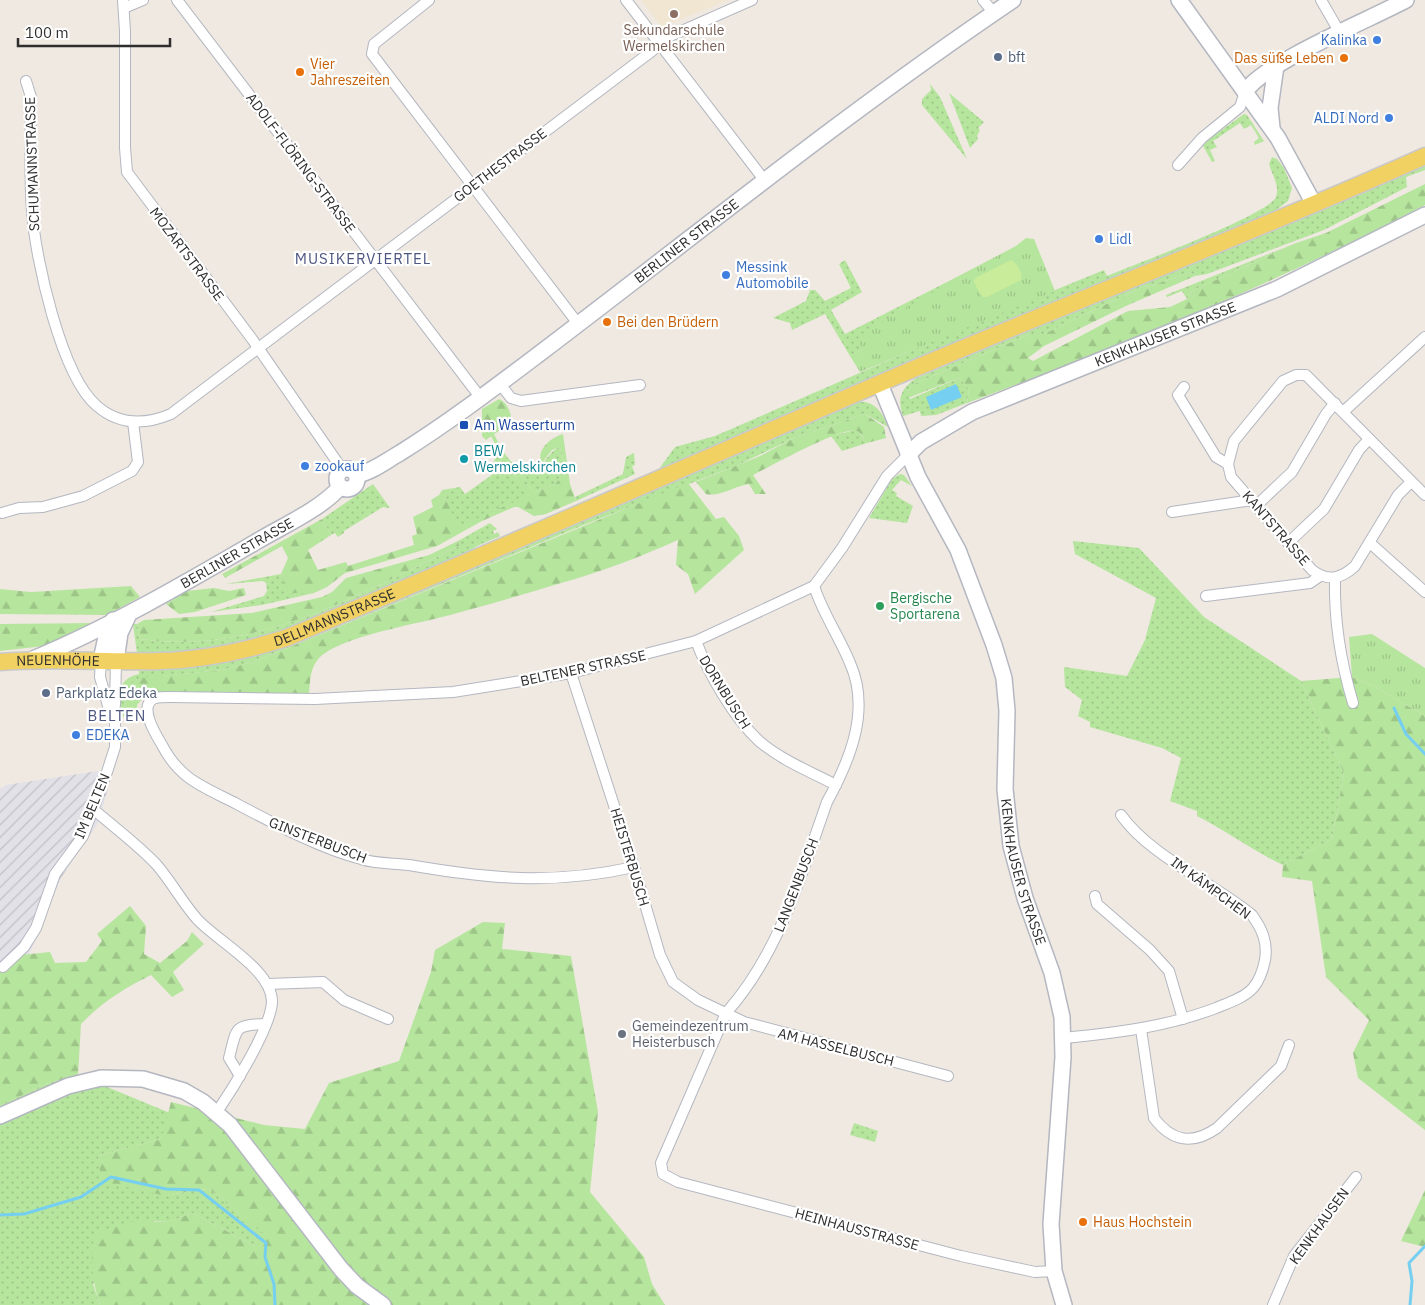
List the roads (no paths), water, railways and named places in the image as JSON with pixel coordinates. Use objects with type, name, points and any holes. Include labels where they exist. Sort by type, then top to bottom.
[{"type":"main road","name":"BERLINER STRASSE","points":[[32,660],[129,614],[288,523],[329,498],[340,487],[347,489],[354,487],[357,475],[367,473],[416,442],[500,384],[765,181],[1013,0]]},
{"type":"main road","points":[[1179,0],[1272,128],[1314,204],[1425,156]]},
{"type":"main road","points":[[1245,92],[1255,79],[1276,66],[1406,0]]},
{"type":"main road","points":[[1272,128],[1270,108],[1276,66]]},
{"type":"main road","name":"DELLMANNSTRASSE","points":[[109,661],[188,659],[258,647],[320,624],[543,530],[742,442],[1314,204]]},
{"type":"main road","name":"KENKHAUSER STRASSE","points":[[908,455],[921,442],[972,412],[1271,292],[1425,215]]},
{"type":"main road","name":"KENKHAUSER STRASSE","points":[[880,384],[908,455],[929,500],[958,550],[1003,671],[1007,711],[1006,802],[1011,846],[1025,898],[1056,988],[1063,1038],[1052,1196],[1051,1246],[1054,1271],[1064,1305]]},
{"type":"main road","points":[[340,487],[336,477],[342,469],[351,469],[357,475]]},
{"type":"main road","points":[[109,661],[129,614]]},
{"type":"main road","points":[[109,661],[107,633],[113,620]]},
{"type":"main road","name":"NEUENHÖHE","points":[[0,662],[32,660],[109,661]]},
{"type":"main road","points":[[0,1116],[68,1086],[93,1080],[122,1077],[143,1079],[176,1088],[194,1096],[217,1112],[237,1134],[341,1269],[358,1286],[383,1305]]},
{"type":"street","points":[[123,4],[143,0]]},
{"type":"street","name":"ADOLF-FLÖRING-STRASSE","points":[[177,0],[480,397]]},
{"type":"street","points":[[429,0],[379,38],[371,49],[374,58],[579,325]]},
{"type":"street","points":[[626,0],[660,45],[668,52],[765,181]]},
{"type":"street","name":"GOETHESTRASSE","points":[[258,348],[660,45],[668,36],[752,0]]},
{"type":"street","points":[[983,0],[994,13]]},
{"type":"street","points":[[1321,0],[1340,33]]},
{"type":"street","name":"MOZARTSTRASSE","points":[[123,4],[127,172],[258,348],[342,469]]},
{"type":"street","name":"SCHUMANNSTRASSE","points":[[26,81],[31,97],[32,210],[42,274],[57,329],[74,372],[88,397],[108,414],[133,422],[148,421],[171,414],[258,348]]},
{"type":"street","points":[[1178,165],[1202,138],[1240,107],[1245,92]]},
{"type":"street","points":[[1343,412],[1425,337]]},
{"type":"street","points":[[1184,387],[1178,396],[1216,457],[1228,464],[1234,441],[1283,381],[1296,376],[1306,375],[1425,495]]},
{"type":"street","points":[[500,384],[511,398],[522,401],[640,384]]},
{"type":"street","points":[[1172,512],[1254,502],[1292,472],[1326,414],[1335,404]]},
{"type":"street","points":[[2,513],[19,508],[50,505],[83,496],[132,471],[138,462],[133,422]]},
{"type":"street","points":[[1288,543],[1324,509],[1359,450],[1369,439]]},
{"type":"street","name":"BELTENER STRASSE","points":[[150,703],[154,698],[170,697],[314,699],[453,692],[571,673],[696,641],[814,586],[842,548],[887,476],[908,455]]},
{"type":"street","name":"KANTSTRASSE","points":[[1228,464],[1231,477],[1288,543],[1320,576],[1335,578]]},
{"type":"street","points":[[1353,703],[1343,669],[1334,594],[1335,578],[1346,574],[1355,566],[1398,495],[1411,482]]},
{"type":"street","points":[[1370,543],[1425,592]]},
{"type":"street","points":[[1206,596],[1310,583],[1320,576]]},
{"type":"street","name":"LANGENBUSCH","points":[[663,1174],[662,1163],[726,1013],[740,997],[781,927],[827,802],[836,785],[858,726],[859,689],[851,664],[820,606],[814,586]]},
{"type":"street","name":"DORNBUSCH","points":[[696,641],[730,704],[760,742],[836,785]]},
{"type":"street","name":"IM BELTEN","points":[[109,661],[100,676],[108,706],[113,714]]},
{"type":"street","name":"IM BELTEN","points":[[3,967],[24,947],[36,928],[55,874],[83,836],[94,809],[115,747],[109,661]]},
{"type":"street","name":"HEISTERBUSCH","points":[[571,673],[634,867],[660,955],[673,982],[698,1000],[726,1013]]},
{"type":"street","name":"GINSTERBUSCH","points":[[150,703],[148,710],[150,723],[163,748],[184,774],[197,785],[271,824],[361,860],[496,878],[528,880],[571,877],[634,867]]},
{"type":"street","points":[[94,809],[156,865],[198,919],[241,955],[268,984],[272,1005],[266,1024],[240,1076],[217,1112]]},
{"type":"street","name":"IM KÄMPCHEN","points":[[1063,1038],[1141,1029],[1183,1020],[1230,1003],[1252,989],[1264,964],[1265,941],[1261,927],[1252,914],[1149,843],[1132,830],[1121,815]]},
{"type":"street","points":[[1094,896],[1097,904],[1150,950],[1169,970],[1183,1020]]},
{"type":"street","points":[[268,984],[323,982],[344,1000],[388,1019]]},
{"type":"street","name":"AM HASSELBUSCH","points":[[726,1013],[744,1022],[776,1032],[948,1076]]},
{"type":"street","points":[[240,1076],[229,1058],[237,1030],[243,1025],[266,1024]]},
{"type":"street","points":[[1141,1029],[1154,1118],[1162,1129],[1172,1136],[1184,1138],[1207,1135],[1217,1128],[1281,1066],[1289,1045]]},
{"type":"street","name":"HEINHAUSSTRASSE","points":[[663,1174],[678,1182],[961,1256],[1035,1272],[1054,1271]]},
{"type":"street","name":"KENKHAUSEN","points":[[1273,1305],[1294,1256],[1356,1177]]},
{"type":"water","points":[[956,384],[962,397],[931,410],[926,397]]},
{"type":"waterway","points":[[1394,708],[1406,734],[1425,754]]},
{"type":"waterway","points":[[0,1215],[24,1214],[81,1197],[111,1177],[166,1189],[199,1190],[266,1243],[265,1257],[274,1284],[275,1305]]},
{"type":"waterway","points":[[1410,1305],[1412,1281],[1409,1263],[1425,1246]]},
{"type":"place","name":"Sekundarschule Wermelskirchen","points":[[674,14]]},
{"type":"place","name":"Kalinka","points":[[1377,40]]},
{"type":"place","name":"bft","points":[[998,57]]},
{"type":"place","name":"Das süße Leben","points":[[1344,58]]},
{"type":"place","name":"Vier Jahreszeiten","points":[[300,72]]},
{"type":"place","name":"ALDI Nord","points":[[1389,118]]},
{"type":"place","name":"Lidl","points":[[1099,239]]},
{"type":"place","name":"Messink Automobile","points":[[726,275]]},
{"type":"place","name":"Bei den Brüdern","points":[[607,322]]},
{"type":"place","name":"Am Wasserturm","points":[[464,425]]},
{"type":"place","name":"BEW Wermelskirchen","points":[[464,459]]},
{"type":"place","name":"zookauf","points":[[305,466]]},
{"type":"place","name":"Bergische Sportarena","points":[[880,606]]},
{"type":"place","name":"Parkplatz Edeka","points":[[46,693]]},
{"type":"place","name":"EDEKA","points":[[76,735]]},
{"type":"place","name":"Gemeindezentrum Heisterbusch","points":[[622,1034]]},
{"type":"place","name":"Haus Hochstein","points":[[1083,1222]]},
{"type":"district","name":"MUSIKERVIERTEL","points":[[363,258]]},
{"type":"district","name":"BELTEN","points":[[117,715]]}]
